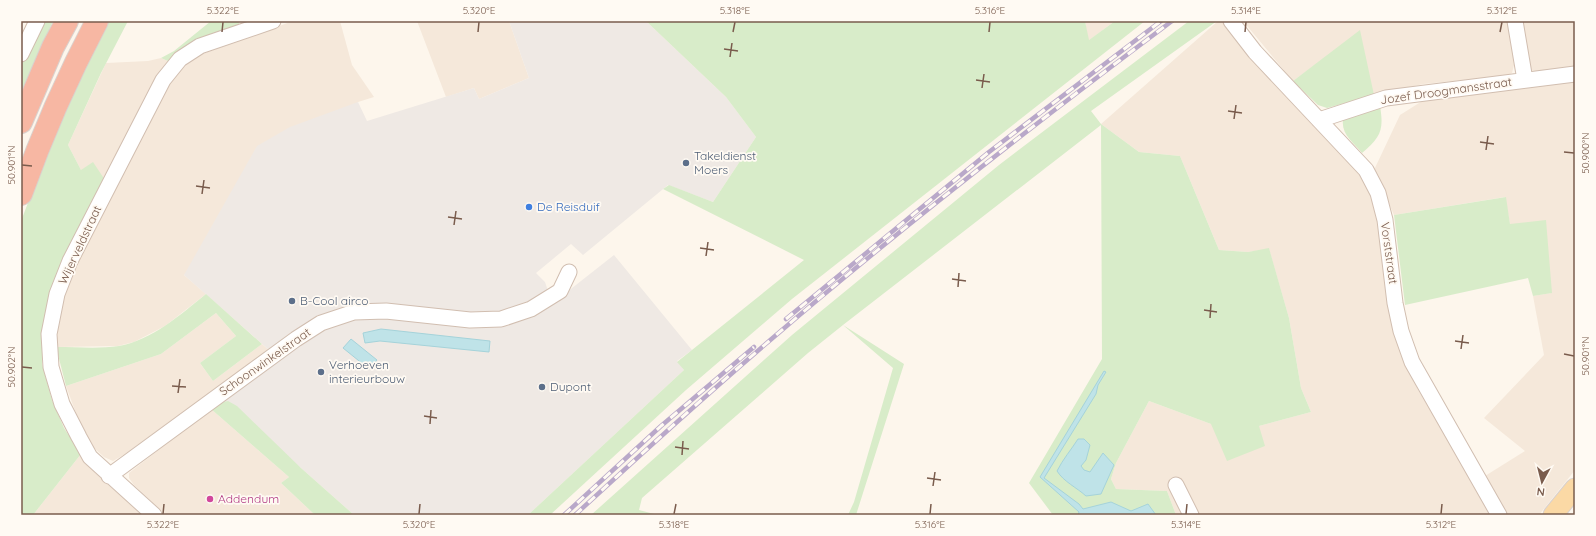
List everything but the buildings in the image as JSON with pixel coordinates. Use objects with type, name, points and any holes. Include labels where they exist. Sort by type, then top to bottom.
[{"type":"highway","points":[[21,122],[53,47],[67,21]]},
{"type":"highway","points":[[21,194],[29,170],[81,51],[97,21]]},
{"type":"main road","points":[[1553,515],[1575,488]]},
{"type":"street","points":[[21,54],[37,21]]},
{"type":"street","name":"Wijerveldstraat","points":[[154,515],[109,476],[90,457],[62,404],[51,368],[49,334],[57,294],[70,261],[163,80],[180,59],[200,46],[273,21]]},
{"type":"street","name":"Vorststraat","points":[[1231,21],[1255,52],[1366,170],[1378,193],[1385,220],[1395,303],[1401,331],[1412,362],[1499,515]]},
{"type":"street","points":[[1515,21],[1524,80]]},
{"type":"street","name":"Jozef Droogmansstraat","points":[[1319,120],[1386,98],[1575,74]]},
{"type":"street","name":"Schoonwinkelstraat","points":[[109,476],[296,339],[321,323],[354,312],[386,311],[470,320],[501,319],[532,309],[560,290],[569,272]]},
{"type":"street","points":[[1176,485],[1191,515]]},
{"type":"shaded area","points":[[293,21],[340,21],[352,65],[374,97],[358,102],[184,275],[206,294],[165,326],[134,342],[118,346],[56,347],[61,303],[70,275],[167,84],[191,58]]},
{"type":"shaded area","points":[[417,21],[509,21],[529,78],[479,99],[474,88],[446,97]]},
{"type":"shaded area","points":[[509,21],[646,21],[726,97],[756,137],[713,202],[668,185],[583,255],[571,244],[536,273],[545,282],[548,291],[523,305],[502,312],[475,314],[360,305],[339,308],[290,333],[269,350],[184,275],[257,146],[290,127],[358,102],[367,121],[474,88],[479,99],[529,78]]},
{"type":"shaded area","points":[[1085,21],[1115,21],[1088,41]]},
{"type":"shaded area","points":[[1218,21],[1223,21],[1246,51],[1357,171],[1371,194],[1377,218],[1391,318],[1400,347],[1418,390],[1493,515],[1176,515],[1167,491],[1116,489],[1111,479],[1116,463],[1149,401],[1211,424],[1259,426],[1311,412],[1301,388],[1289,318],[1269,249],[1248,252],[1219,250],[1180,156],[1139,152],[1101,124]]},
{"type":"shaded area","points":[[1243,21],[1509,21],[1514,65],[1512,73],[1505,76],[1423,84],[1374,95],[1319,62],[1293,81]]},
{"type":"shaded area","points":[[1522,21],[1575,21],[1575,68],[1538,72],[1530,70]]},
{"type":"shaded area","points":[[161,58],[168,61],[105,180],[81,170],[68,145],[106,63],[148,61]]},
{"type":"shaded area","points":[[1575,80],[1575,470],[1539,515],[1508,515],[1495,498],[1485,476],[1525,451],[1484,418],[1544,355],[1533,296],[1551,293],[1510,224],[1505,197],[1394,215],[1374,170],[1400,115],[1427,98]]},
{"type":"shaded area","points":[[614,255],[692,350],[677,361],[684,370],[528,515],[354,515],[301,468],[219,403],[317,333],[334,324],[362,318],[389,317],[426,321],[548,307]]},
{"type":"shaded area","points":[[216,313],[236,336],[200,363],[213,381],[262,344],[269,350],[125,454],[113,461],[104,457],[93,447],[77,416],[66,386],[161,354]]},
{"type":"shaded area","points":[[211,409],[289,477],[281,483],[315,515],[166,515],[134,485],[129,478],[129,473]]},
{"type":"shaded area","points":[[81,454],[105,482],[143,515],[33,515]]},
{"type":"green space","points":[[42,21],[53,21],[21,93],[21,65]]},
{"type":"green space","points":[[108,21],[128,21],[101,73],[68,145],[81,170],[93,162],[105,180],[43,338],[42,364],[52,400],[64,428],[81,454],[33,515],[21,515],[21,221],[49,148],[97,41]]},
{"type":"green space","points":[[211,21],[238,21],[240,26],[186,47],[168,61],[161,58],[174,51]]},
{"type":"green space","points":[[646,21],[1085,21],[1089,40],[1115,21],[1145,21],[792,299],[686,390],[550,515],[528,515],[684,370],[677,362],[804,260],[663,189],[669,185],[713,202],[756,137],[726,97]]},
{"type":"green space","points":[[1189,21],[1217,21],[1091,111],[1101,124],[1139,152],[1180,156],[1219,250],[1248,252],[1269,248],[1289,318],[1301,388],[1311,412],[1259,426],[1265,446],[1227,461],[1211,424],[1149,401],[1116,463],[1111,479],[1116,489],[1167,491],[1176,515],[1053,515],[1029,483],[1102,359],[1101,125],[808,353],[642,498],[639,510],[658,515],[591,515],[792,335],[999,165]]},
{"type":"green space","points":[[1360,30],[1374,95],[1327,108],[1318,105],[1293,81]]},
{"type":"green space","points":[[1380,106],[1382,121],[1380,132],[1362,153],[1346,134],[1343,120]]},
{"type":"green space","points":[[1506,197],[1510,224],[1546,220],[1552,293],[1533,296],[1528,278],[1405,305],[1394,215]]},
{"type":"green space","points":[[206,294],[262,344],[213,381],[200,363],[236,336],[216,313],[161,354],[66,386],[56,347],[88,348],[119,346],[131,343],[165,326]]},
{"type":"green space","points":[[843,325],[904,364],[856,515],[848,515],[854,502],[893,368]]},
{"type":"green space","points":[[228,401],[237,406],[301,468],[354,515],[315,515],[281,483],[289,477],[211,409],[219,403]]},
{"type":"water","points":[[381,329],[490,341],[489,352],[380,341],[365,343],[363,333]]},
{"type":"water","points":[[351,339],[377,360],[369,369],[343,348]]},
{"type":"water","points":[[1104,371],[1106,372],[1098,385],[1096,394],[1044,478],[1079,504],[1083,509],[1111,502],[1131,511],[1148,504],[1156,515],[1078,515],[1079,512],[1040,477]]},
{"type":"water","points":[[1078,439],[1084,439],[1090,445],[1086,460],[1081,466],[1084,470],[1090,472],[1103,453],[1114,465],[1101,494],[1086,496],[1057,471]]},
{"type":"railway","points":[[786,319],[989,152],[1161,21]]},
{"type":"railway","points":[[575,515],[724,380],[823,295],[1021,136],[1172,21]]},
{"type":"railway","points":[[564,515],[661,426],[754,347]]},
{"type":"place","name":"Takeldienst Moers","points":[[686,163]]},
{"type":"place","name":"De Reisduif","points":[[529,207]]},
{"type":"place","name":"B-Cool airco","points":[[292,301]]},
{"type":"place","name":"Verhoeven interieurbouw","points":[[321,372]]},
{"type":"place","name":"Dupont","points":[[542,387]]},
{"type":"place","name":"Addendum","points":[[210,499]]}]
